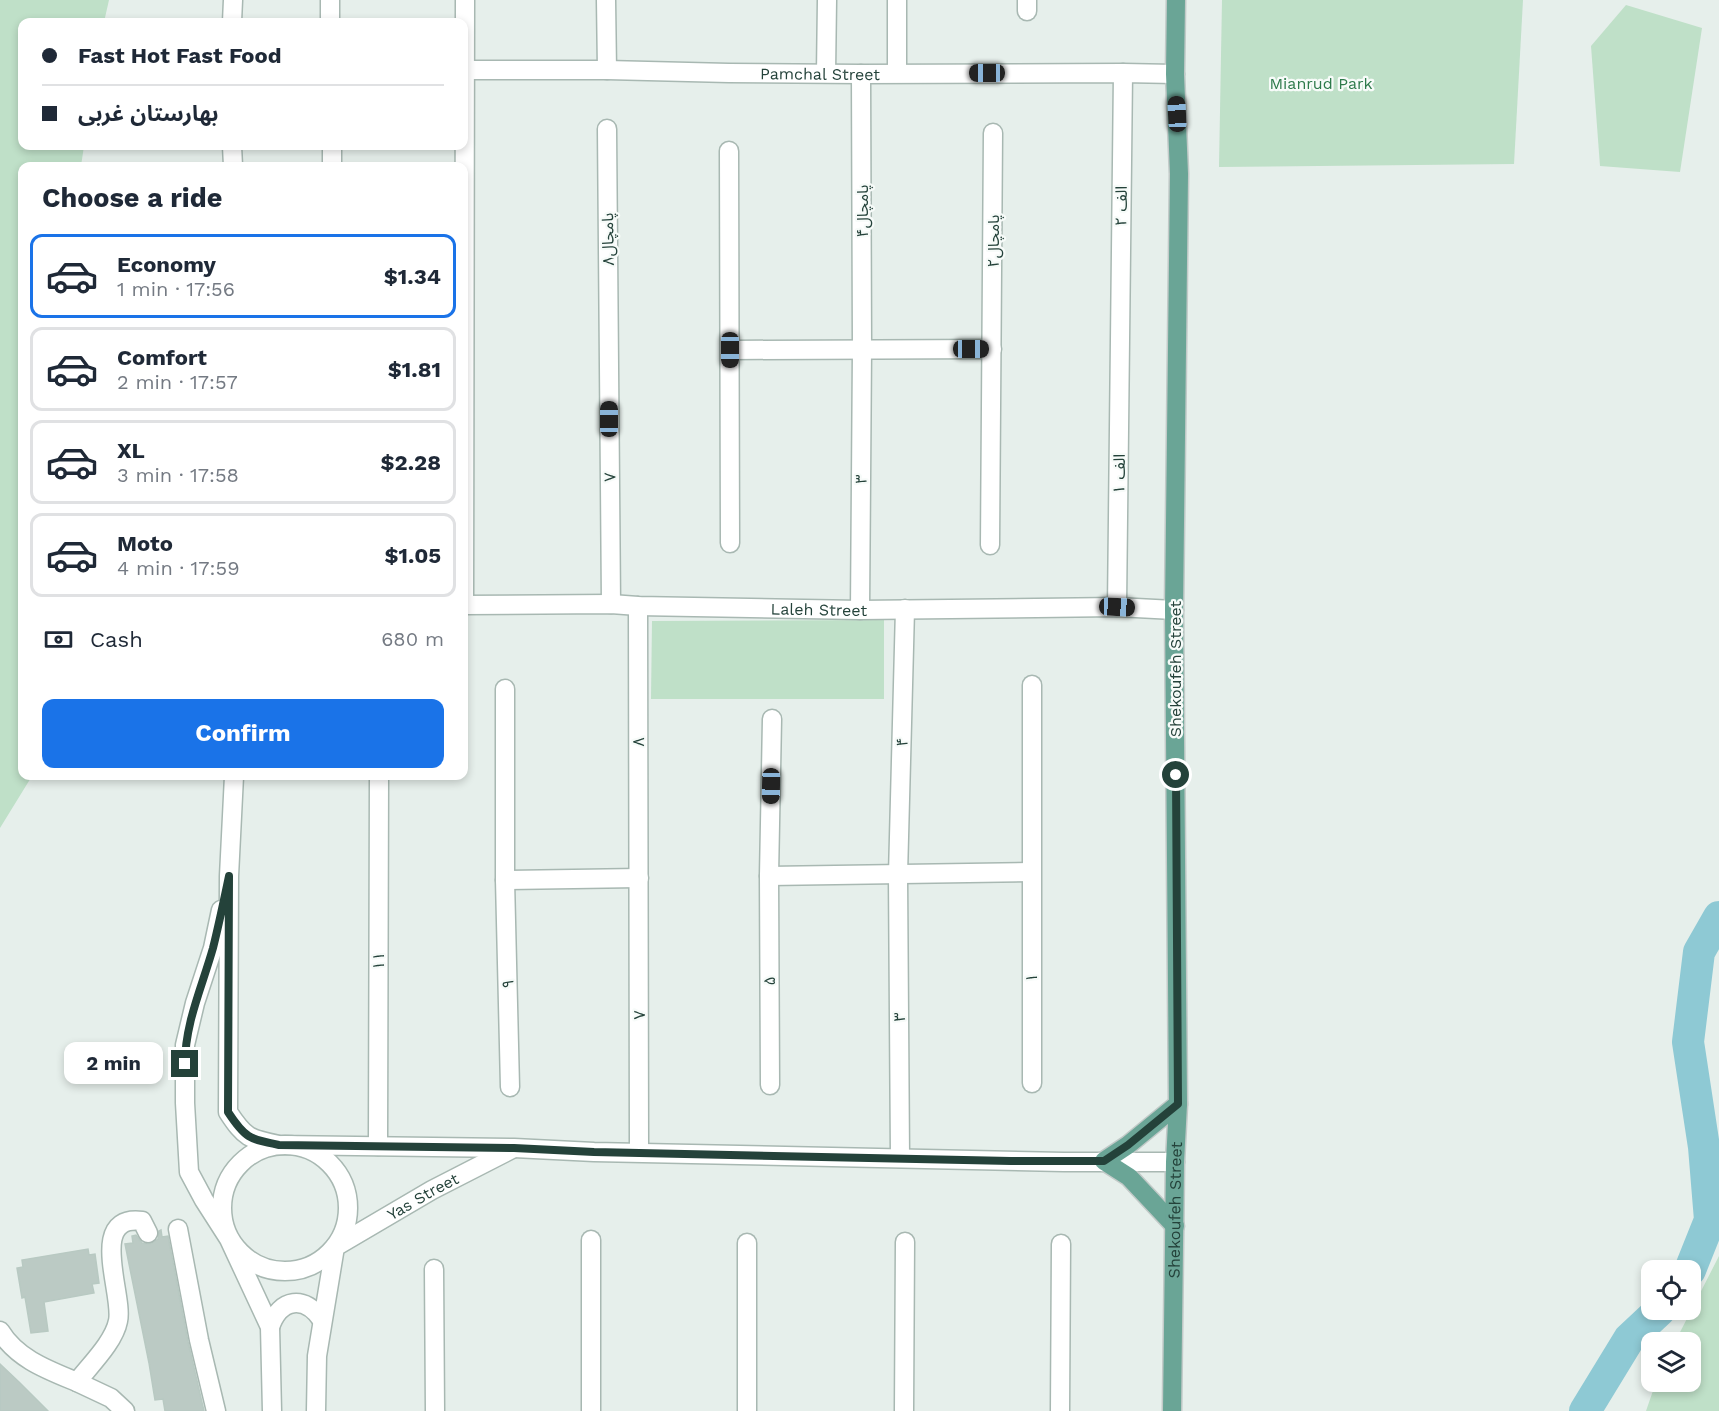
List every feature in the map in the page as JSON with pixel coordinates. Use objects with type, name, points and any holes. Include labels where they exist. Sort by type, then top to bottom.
[{"type":"main road","name":"Shekoufeh Street","points":[[1172,1411],[1175,1162],[1178,1104],[1174,610],[1179,174],[1175,74],[1176,0]]},
{"type":"main road","points":[[1175,1226],[1129,1177],[1104,1161],[1178,1104]]},
{"type":"street","points":[[232,18],[233,0]]},
{"type":"street","points":[[330,0],[330,18]]},
{"type":"street","points":[[465,0],[465,18]]},
{"type":"street","points":[[606,0],[607,70]]},
{"type":"street","points":[[826,73],[827,0]]},
{"type":"street","points":[[897,0],[897,73]]},
{"type":"street","name":"Pamchal Street","points":[[468,70],[1175,74]]},
{"type":"street","name":"۲ الف","points":[[1120,340],[1123,73]]},
{"type":"street","name":"پامچال۴","points":[[861,74],[862,349]]},
{"type":"street","name":"پامچال۸","points":[[607,129],[609,350]]},
{"type":"street","name":"پامچال۲","points":[[992,349],[993,133]]},
{"type":"street","points":[[729,151],[730,543]]},
{"type":"street","name":"۱ الف","points":[[1117,607],[1120,340]]},
{"type":"street","name":"۳","points":[[860,610],[862,349]]},
{"type":"street","points":[[730,350],[992,349],[990,545]]},
{"type":"street","name":"۷","points":[[609,350],[611,604]]},
{"type":"street","name":"Laleh Street","points":[[468,605],[611,604],[860,610],[1117,607],[1174,610]]},
{"type":"street","name":"۸","points":[[638,606],[639,878]]},
{"type":"street","name":"۴","points":[[898,875],[905,609]]},
{"type":"street","name":"۱","points":[[1032,685],[1032,1083]]},
{"type":"street","name":"۹","points":[[505,688],[505,880],[510,1087]]},
{"type":"street","name":"۵","points":[[770,1085],[769,876],[772,719]]},
{"type":"street","points":[[229,876],[213,948],[195,1003],[185,1045],[185,1103],[189,1172],[204,1200],[242,1255],[260,1267],[280,1272],[301,1270],[320,1261],[335,1247],[345,1229],[348,1208],[345,1188],[334,1169],[319,1155],[300,1147],[254,1140],[240,1131],[228,1112],[229,876],[234,780]]},
{"type":"street","name":"۱۱","points":[[378,1146],[379,780]]},
{"type":"street","points":[[769,876],[1031,872]]},
{"type":"street","name":"۳","points":[[898,875],[900,1158]]},
{"type":"street","points":[[505,880],[639,878]]},
{"type":"street","name":"۷","points":[[639,878],[639,1152]]},
{"type":"street","points":[[270,1326],[229,1239],[222,1219],[222,1198],[229,1178],[242,1162],[259,1150],[279,1145]]},
{"type":"street","name":"Yas Street","points":[[279,1145],[514,1148],[1053,1162],[1175,1162]]},
{"type":"street","name":"Yas Street","points":[[335,1247],[432,1190],[514,1148]]},
{"type":"street","points":[[77,1382],[113,1335],[119,1319],[111,1251],[113,1235],[120,1225],[130,1219],[142,1221],[148,1233]]},
{"type":"street","points":[[178,1229],[199,1340],[216,1411]]},
{"type":"street","points":[[591,1240],[591,1411]]},
{"type":"street","points":[[904,1411],[905,1242]]},
{"type":"street","points":[[747,1243],[747,1411]]},
{"type":"street","points":[[1060,1411],[1061,1244]]},
{"type":"street","points":[[316,1411],[317,1356],[335,1247]]},
{"type":"street","points":[[434,1269],[435,1411]]},
{"type":"street","points":[[272,1411],[270,1326],[274,1316],[282,1307],[293,1303],[305,1304],[316,1310],[322,1320]]},
{"type":"street","points":[[0,1331],[15,1350],[34,1363],[111,1398],[125,1411]]},
{"type":"green space","points":[[0,0],[109,0],[105,18],[18,18],[18,150],[83,150],[82,162],[18,162],[18,780],[30,780],[0,828]]},
{"type":"green space","name":"Mianrud Park","points":[[1222,0],[1523,0],[1514,164],[1219,167]]},
{"type":"green space","points":[[1626,5],[1702,28],[1680,172],[1600,166],[1591,46]]},
{"type":"green space","points":[[884,620],[884,699],[651,699],[652,621]]},
{"type":"green space","points":[[1719,1256],[1719,1411],[1646,1411],[1653,1392],[1701,1392],[1701,1332],[1680,1332],[1686,1320],[1701,1320],[1701,1291]]},
{"type":"building","points":[[161,1230],[162,1237],[168,1236],[204,1411],[165,1411],[163,1399],[155,1400],[125,1244],[133,1243],[132,1236],[136,1235],[142,1243],[152,1243],[158,1239]]},
{"type":"building","points":[[88,1249],[89,1255],[95,1254],[99,1283],[92,1284],[94,1293],[44,1302],[48,1331],[31,1333],[17,1268],[23,1267],[22,1260]]},
{"type":"building","points":[[0,1364],[19,1382],[48,1411],[0,1411]]},
{"type":"waterway","points":[[1694,1260],[1710,1220],[1704,1147],[1688,1042],[1699,952],[1719,917]]},
{"type":"waterway","points":[[1585,1411],[1629,1339],[1649,1320]]},
{"type":"route","points":[[185,1064],[185,1045],[195,1003],[213,948],[229,876],[228,1112],[240,1131],[254,1140],[279,1145],[514,1148],[594,1152],[1011,1161],[1104,1161],[1143,1134],[1178,1104],[1176,775]]}]
